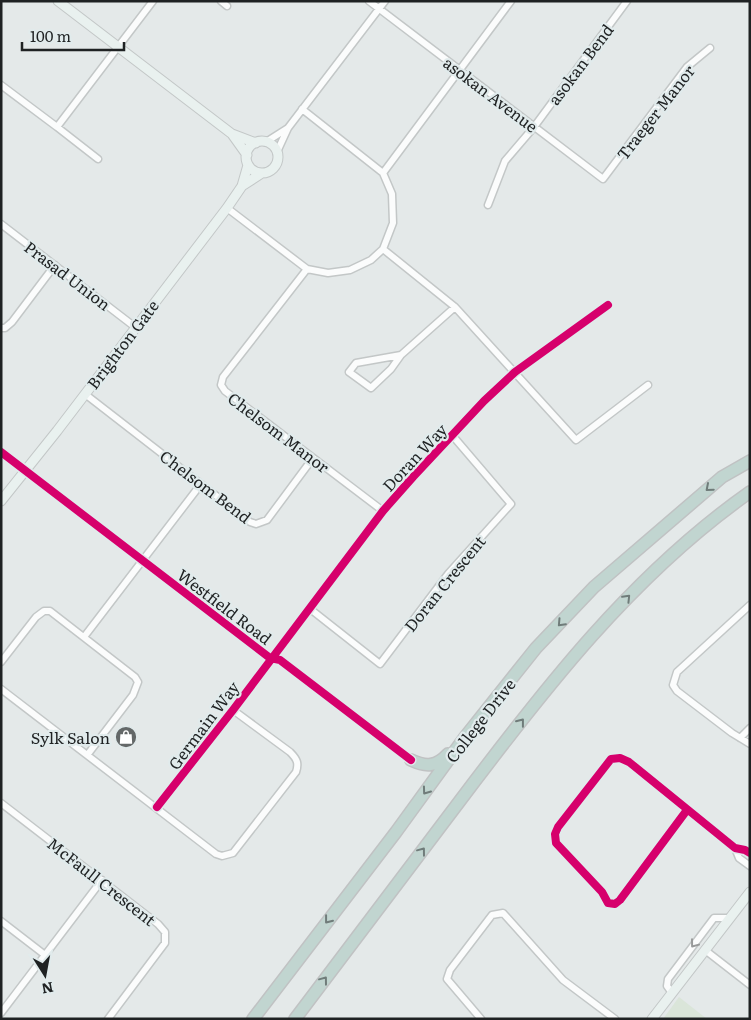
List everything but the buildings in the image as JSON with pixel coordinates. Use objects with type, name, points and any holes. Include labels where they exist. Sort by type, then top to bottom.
[{"type":"highway","name":"College Drive","points":[[253,1019],[396,832],[465,737],[536,648],[594,587],[722,477],[750,461]]},
{"type":"highway","name":"College Drive","points":[[294,1019],[484,769],[588,639],[648,576],[691,536],[750,492]]},
{"type":"highway","points":[[411,760],[426,766],[435,765],[465,737]]},
{"type":"street","points":[[58,1],[232,134],[247,154]]},
{"type":"street","points":[[56,127],[153,1]]},
{"type":"street","name":"asokan Avenue","points":[[369,1],[603,179]]},
{"type":"street","points":[[256,143],[248,150],[248,165],[256,172],[267,173],[278,162],[277,152],[279,145],[288,128],[385,1]]},
{"type":"street","points":[[383,173],[511,1]]},
{"type":"street","name":"asokan Bend","points":[[488,204],[505,161],[534,127],[627,1]]},
{"type":"street","name":"Traeger Manor","points":[[603,179],[687,67],[710,48]]},
{"type":"street","points":[[1,85],[98,159]]},
{"type":"street","points":[[227,208],[307,269],[328,273],[350,270],[371,260],[383,249],[393,223],[392,194],[383,173],[302,109]]},
{"type":"street","points":[[232,134],[256,143],[266,142],[288,128]]},
{"type":"street","points":[[266,142],[271,144],[277,152]]},
{"type":"street","name":"Brighton Gate","points":[[1,501],[227,208],[242,186],[248,165]]},
{"type":"street","name":"Brighton Gate","points":[[242,186],[262,173]]},
{"type":"street","name":"Prasad Union","points":[[1,224],[135,327]]},
{"type":"street","points":[[383,249],[455,307],[576,440],[648,385]]},
{"type":"street","points":[[1,328],[5,328],[12,322],[55,265]]},
{"type":"street","name":"Chelsom Manor","points":[[307,269],[223,377],[221,385],[225,391],[383,511]]},
{"type":"street","name":"Doran Way","points":[[270,658],[383,511],[484,401],[515,372],[608,305]]},
{"type":"street","points":[[401,355],[356,364],[349,372],[371,388],[401,355],[455,307]]},
{"type":"street","name":"Chelsom Bend","points":[[85,394],[250,522],[256,524],[267,520],[313,458]]},
{"type":"street","name":"Doran Crescent","points":[[309,608],[380,664],[448,574],[511,504],[452,435]]},
{"type":"street","name":"Westfield Road","points":[[1,452],[270,658],[280,660],[411,760]]},
{"type":"street","points":[[84,637],[201,484]]},
{"type":"street","points":[[750,605],[677,672],[673,685],[677,691],[750,744]]},
{"type":"street","points":[[1,662],[36,617],[44,611],[50,611],[130,673],[138,682],[133,695],[88,754]]},
{"type":"street","name":"Germain Way","points":[[157,807],[233,710],[270,658]]},
{"type":"street","points":[[1,689],[216,854],[222,856],[233,853],[296,772],[298,766],[297,761],[290,752],[233,710]]},
{"type":"street","points":[[740,738],[750,728]]},
{"type":"street","points":[[688,810],[615,904],[608,903],[602,892],[556,843],[555,834],[558,827],[611,759],[620,758],[629,762],[735,848],[746,850],[750,853]]},
{"type":"street","name":"McFaull Crescent","points":[[1,804],[162,928],[166,943],[108,1019]]},
{"type":"street","points":[[735,848],[739,858],[750,866]]},
{"type":"street","points":[[1,1013],[102,880]]},
{"type":"street","points":[[652,1019],[750,892]]},
{"type":"street","points":[[481,1019],[447,979],[450,970],[492,915],[503,912],[563,980],[615,1019]]},
{"type":"street","points":[[672,993],[667,986],[668,979],[714,918],[730,918]]},
{"type":"street","points":[[1,921],[45,955]]},
{"type":"street","points":[[705,950],[750,985]]},
{"type":"shaded area","points":[[679,997],[707,1019],[663,1019]]},
{"type":"cycle path","points":[[157,807],[233,710],[383,511],[413,477],[484,401],[515,372],[608,305]]},
{"type":"cycle path","points":[[1,452],[270,658],[280,660],[411,760]]},
{"type":"cycle path","points":[[687,810],[620,900],[615,904],[608,903],[602,892],[556,843],[555,834],[558,827],[611,759],[620,758],[629,762],[735,848],[750,853]]},
{"type":"place","name":"Sylk Salon","points":[[126,737]]}]
